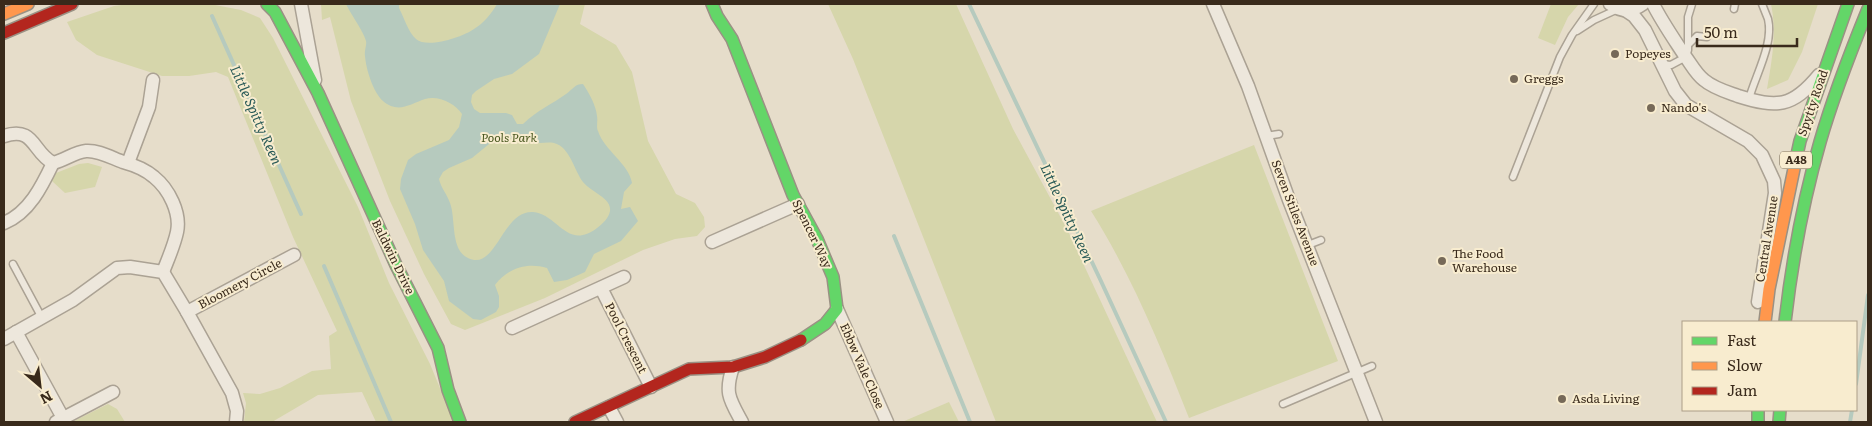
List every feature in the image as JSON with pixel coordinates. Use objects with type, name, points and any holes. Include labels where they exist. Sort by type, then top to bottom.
[{"type":"street","points":[[4,14],[28,4]]},
{"type":"street","points":[[4,33],[72,4]]},
{"type":"street","name":"Baldwin Drive","points":[[267,4],[275,12],[318,93],[396,266],[438,348],[448,390],[460,422]]},
{"type":"street","points":[[301,4],[318,93]]},
{"type":"street","name":"Spencer Way","points":[[712,4],[717,16],[732,39],[798,204],[817,239],[833,277],[837,309]]},
{"type":"street","name":"Seven Stiles Avenue","points":[[1213,4],[1272,135],[1289,200],[1376,422]]},
{"type":"street","points":[[1618,8],[1637,8],[1643,4]]},
{"type":"street","points":[[1653,4],[1658,15],[1686,57],[1707,83],[1729,93],[1749,99],[1772,104],[1793,99],[1809,87],[1830,54]]},
{"type":"street","name":"Spytty Road","points":[[1765,321],[1768,289],[1800,141],[1848,4]]},
{"type":"street","name":"Central Avenue","points":[[1618,8],[1634,16],[1645,30],[1675,91],[1686,105],[1748,141],[1762,155],[1769,168],[1774,180],[1775,193],[1760,283],[1756,321]]},
{"type":"street","name":"Spytty Road","points":[[1785,321],[1798,240],[1815,160],[1834,98],[1868,9]]},
{"type":"street","points":[[128,163],[149,107],[154,80]]},
{"type":"street","points":[[4,136],[14,133],[23,134],[32,140],[47,160],[54,162],[86,151],[94,152],[128,163],[154,177],[163,186],[176,210],[177,231],[163,272]]},
{"type":"street","points":[[4,223],[21,212],[30,202],[54,162]]},
{"type":"street","points":[[712,242],[798,204]]},
{"type":"street","name":"Bloomery Circle","points":[[236,422],[237,411],[232,393],[188,312],[294,255]]},
{"type":"street","points":[[4,339],[73,300],[117,268],[130,267],[163,272],[188,312]]},
{"type":"street","name":"Pool Crescent","points":[[512,328],[624,277]]},
{"type":"street","name":"Pool Crescent","points":[[601,288],[651,387]]},
{"type":"street","points":[[575,422],[689,369],[733,368],[764,357],[800,341],[825,324],[837,309]]},
{"type":"street","name":"Ebbw Vale Close","points":[[837,309],[887,422]]},
{"type":"street","points":[[16,332],[59,420],[113,392]]},
{"type":"street","points":[[733,368],[728,382],[728,391],[742,422]]},
{"type":"street","points":[[610,407],[617,422]]},
{"type":"lane","points":[[1512,177],[1560,57],[1572,34],[1594,4]]},
{"type":"lane","points":[[1661,64],[1670,65],[1686,57],[1688,17],[1692,4]]},
{"type":"lane","points":[[1749,99],[1764,56],[1767,39],[1768,20],[1762,4]]},
{"type":"lane","points":[[1572,34],[1618,8]]},
{"type":"lane","points":[[1688,44],[1697,36],[1707,37]]},
{"type":"lane","points":[[1308,245],[1321,240]]},
{"type":"lane","points":[[13,264],[42,318]]},
{"type":"lane","points":[[1283,404],[1372,366]]},
{"type":"green space","points":[[129,4],[210,4],[241,10],[260,18],[273,38],[358,207],[389,283],[430,364],[454,422],[376,422],[362,392],[318,395],[272,422],[244,422],[246,403],[243,393],[260,394],[280,388],[312,371],[331,369],[329,336],[337,331],[293,237],[228,77],[216,72],[189,76],[162,76],[97,55],[76,40],[67,22],[114,6]]},
{"type":"green space","name":"Pools Park","points":[[321,4],[585,4],[580,24],[616,45],[632,72],[648,141],[676,194],[695,203],[704,217],[705,227],[697,236],[675,239],[643,250],[545,298],[465,330],[451,324],[424,274],[390,201],[351,101],[330,17],[322,20]]},
{"type":"green space","points":[[828,4],[956,4],[1013,129],[1068,231],[1157,422],[996,422],[853,59]]},
{"type":"green space","points":[[1551,4],[1579,4],[1568,17],[1555,45],[1538,38]]},
{"type":"green space","points":[[1771,4],[1818,4],[1802,52],[1788,80],[1767,89],[1774,36]]},
{"type":"green space","points":[[1254,145],[1338,361],[1189,418],[1133,286],[1091,211]]},
{"type":"green space","points":[[88,163],[102,167],[95,187],[65,193],[52,181],[56,173],[79,164]]},
{"type":"green space","points":[[949,402],[959,422],[902,422]]},
{"type":"green space","points":[[108,404],[117,409],[125,422],[72,422]]},
{"type":"shaded area","points":[[346,4],[399,4],[399,8],[413,36],[421,42],[428,43],[445,41],[469,32],[490,15],[497,4],[560,4],[539,54],[512,74],[494,79],[476,91],[472,95],[471,102],[474,109],[480,113],[506,113],[512,115],[517,124],[523,124],[576,86],[583,84],[595,108],[597,129],[601,138],[622,163],[630,176],[632,183],[624,192],[621,209],[630,207],[638,221],[621,241],[594,254],[585,272],[567,280],[554,282],[547,268],[540,266],[525,266],[506,274],[495,285],[499,296],[499,307],[496,312],[481,320],[473,319],[449,301],[444,281],[423,250],[415,224],[400,189],[401,179],[408,160],[416,154],[449,140],[459,127],[462,114],[451,103],[435,98],[425,99],[404,107],[394,107],[383,101],[376,92],[368,74],[365,37]],"holes":[[[505,137],[535,143],[552,143],[564,149],[583,182],[608,203],[610,208],[605,221],[587,234],[578,235],[570,234],[542,214],[533,212],[522,214],[506,229],[486,256],[478,260],[468,258],[462,254],[458,248],[454,233],[452,209],[439,179],[443,172],[449,168],[472,158],[494,140]]]},
{"type":"waterway","name":"Little Spitty Reen","points":[[969,4],[1166,422]]},
{"type":"waterway","name":"Little Spitty Reen","points":[[212,16],[301,214]]},
{"type":"waterway","points":[[894,236],[970,422]]},
{"type":"waterway","name":"Little Spitty Reen","points":[[324,266],[391,422]]},
{"type":"waterway","name":"Little Spitty Reen","points":[[1857,377],[1868,295]]},
{"type":"waterway","name":"Little Spitty Reen","points":[[1850,422],[1852,411]]},
{"type":"traffic: fast","points":[[267,4],[275,12],[318,93],[396,265],[438,348],[448,390],[460,422]]},
{"type":"traffic: fast","points":[[712,4],[717,16],[732,39],[793,195],[817,239],[833,277],[837,309],[825,324],[801,340]]},
{"type":"traffic: fast","points":[[1795,164],[1800,141],[1848,4]]},
{"type":"traffic: fast","points":[[1785,321],[1791,276],[1808,186],[1836,92],[1868,9]]},
{"type":"traffic: fast","points":[[1758,411],[1758,422]]},
{"type":"traffic: fast","points":[[1779,422],[1780,411]]},
{"type":"traffic: slow","points":[[4,14],[28,4]]},
{"type":"traffic: slow","points":[[1765,321],[1769,289],[1795,164]]},
{"type":"traffic: jam","points":[[4,33],[72,4]]},
{"type":"traffic: jam","points":[[575,422],[689,369],[733,367],[765,357],[801,340]]},
{"type":"place","name":"Popeyes","points":[[1615,54]]},
{"type":"place","name":"Greggs","points":[[1514,79]]},
{"type":"place","name":"Nando's","points":[[1651,108]]},
{"type":"place","name":"The Food Warehouse","points":[[1442,261]]},
{"type":"place","name":"Asda Living","points":[[1562,399]]}]
